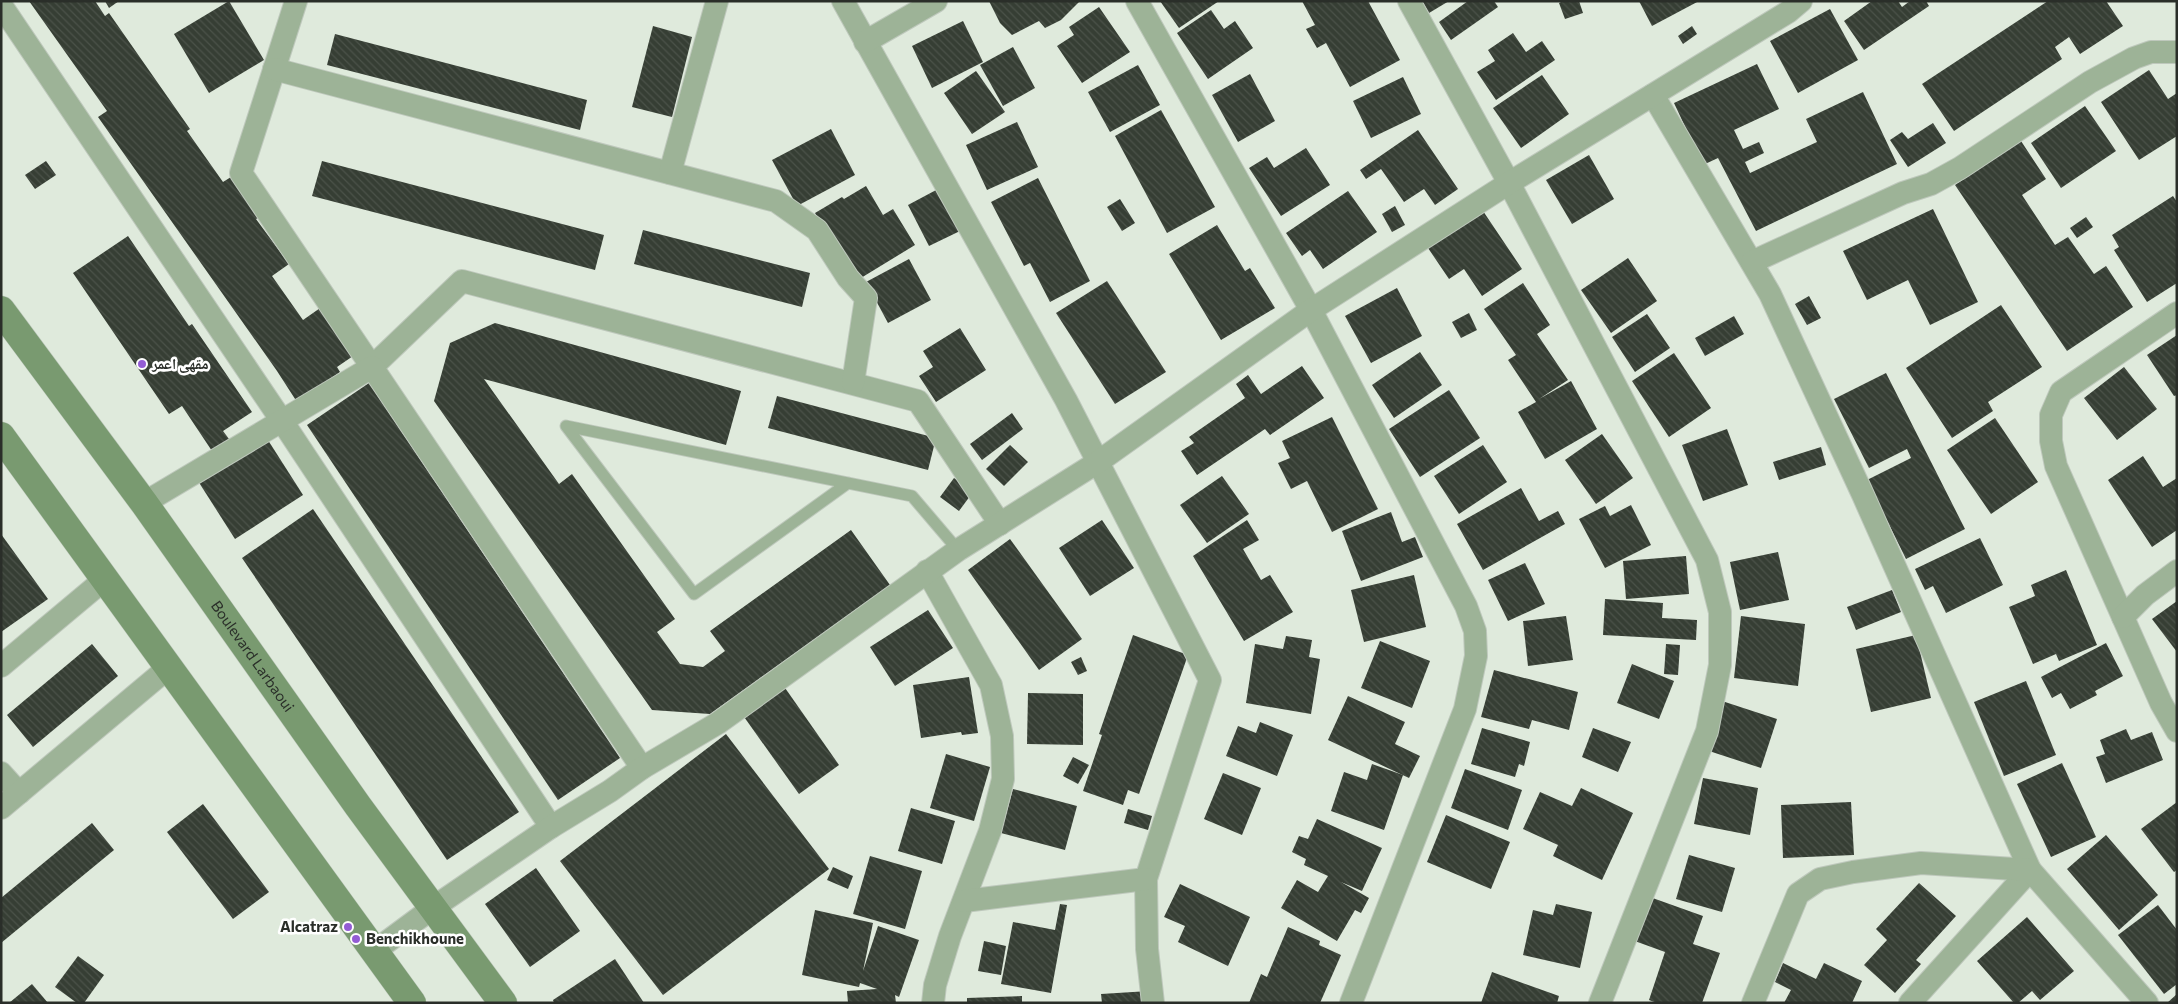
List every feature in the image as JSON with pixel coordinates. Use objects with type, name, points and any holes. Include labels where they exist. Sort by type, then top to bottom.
[{"type":"main road","name":"Boulevard Larbaoui","points":[[1,310],[144,503],[358,806],[503,1003]]},
{"type":"main road","points":[[1,436],[168,668],[376,950],[412,1003]]},
{"type":"street","points":[[296,1],[241,172],[642,768]]},
{"type":"street","points":[[670,173],[718,1]]},
{"type":"street","points":[[842,1],[1098,462],[1210,680],[1146,879],[1147,949],[1153,1003]]},
{"type":"street","points":[[865,42],[936,1]]},
{"type":"street","points":[[1137,1],[1312,310],[1466,606],[1475,631],[1476,656],[1465,709],[1351,1003]]},
{"type":"street","points":[[1409,1],[1509,182],[1707,560],[1720,612],[1720,665],[1707,731],[1600,1003]]},
{"type":"street","points":[[376,950],[434,907],[551,827],[610,791],[642,768],[718,723],[927,571],[1098,462],[1312,310],[1509,182],[1788,12],[1801,1]]},
{"type":"street","points":[[1,5],[282,421],[551,827]]},
{"type":"street","points":[[1752,262],[1902,193],[1931,184],[1960,168],[2090,82],[2134,58],[2151,52],[2177,52]]},
{"type":"street","points":[[274,69],[776,201],[817,230],[848,278],[866,298],[853,384]]},
{"type":"street","points":[[1653,95],[1770,294],[1863,494],[2030,870],[2148,1003]]},
{"type":"street","points":[[144,503],[372,367],[462,281],[918,401],[1000,524]]},
{"type":"street","points":[[2177,313],[2061,392],[2051,415],[2051,441],[2056,466],[2161,702],[2177,731]]},
{"type":"street","points":[[927,571],[991,685],[1002,736],[1003,779],[990,831],[935,985],[933,1003]]},
{"type":"street","points":[[2123,617],[2145,595],[2177,571]]},
{"type":"street","points":[[1,666],[105,579]]},
{"type":"street","points":[[1,808],[168,668]]},
{"type":"street","points":[[1,773],[19,793]]},
{"type":"street","points":[[1753,1003],[1798,894],[1820,879],[1921,862],[2030,870]]},
{"type":"street","points":[[1910,1003],[2030,870]]},
{"type":"street","points":[[964,901],[1146,879]]},
{"type":"lane","points":[[848,483],[694,594],[566,426],[848,483],[912,496],[958,550]]},
{"type":"building","points":[[29,1],[95,1],[105,16],[109,13],[190,129],[187,131],[223,182],[231,177],[260,217],[256,219],[289,264],[272,276],[303,320],[323,306],[356,354],[337,367],[340,372],[297,402],[98,117],[107,111]]},
{"type":"building","points":[[105,1],[119,1],[109,8]]},
{"type":"building","points":[[229,1],[264,60],[209,93],[174,34]]},
{"type":"building","points":[[989,1],[1080,1],[1061,20],[1045,28],[1039,21],[1012,35],[1000,23]]},
{"type":"building","points":[[1160,1],[1219,1],[1179,28]]},
{"type":"building","points":[[1302,1],[1368,1],[1400,60],[1350,87],[1326,43],[1317,48],[1306,29],[1315,25]]},
{"type":"building","points":[[1422,1],[1449,1],[1429,13]]},
{"type":"building","points":[[1468,1],[1494,1],[1498,7],[1451,40],[1439,22]]},
{"type":"building","points":[[1563,1],[1579,1],[1583,13],[1565,19],[1559,3]]},
{"type":"building","points":[[1639,1],[1699,1],[1652,26]]},
{"type":"building","points":[[1872,1],[1898,1],[1902,7],[1910,1],[1926,1],[1929,6],[1864,50],[1844,21]]},
{"type":"building","points":[[2048,1],[2106,1],[2123,26],[2080,54],[2069,37],[2055,47],[2062,59],[1954,131],[1922,84]]},
{"type":"building","points":[[1099,7],[1130,52],[1082,83],[1057,46],[1074,35],[1069,27]]},
{"type":"building","points":[[1830,9],[1858,60],[1798,93],[1770,41]]},
{"type":"building","points":[[1211,10],[1224,29],[1235,21],[1253,48],[1208,79],[1177,33]]},
{"type":"building","points":[[963,21],[983,62],[932,88],[912,46]]},
{"type":"building","points":[[653,26],[692,37],[672,117],[632,107]]},
{"type":"building","points":[[1692,26],[1697,34],[1683,44],[1678,36]]},
{"type":"building","points":[[1513,33],[1526,52],[1542,41],[1555,60],[1496,100],[1477,72],[1495,61],[1488,50]]},
{"type":"building","points":[[335,34],[587,100],[580,130],[327,65]]},
{"type":"building","points":[[1013,47],[1035,88],[1003,106],[980,65]]},
{"type":"building","points":[[1757,64],[1779,109],[1734,130],[1743,149],[1759,142],[1764,153],[1745,162],[1750,173],[1817,142],[1806,119],[1863,92],[1897,164],[1756,231],[1718,158],[1703,165],[1674,103]]},
{"type":"building","points":[[1138,65],[1160,105],[1110,132],[1088,92]]},
{"type":"building","points":[[2149,70],[2168,99],[2177,93],[2177,136],[2139,160],[2101,102]]},
{"type":"building","points":[[976,71],[1005,112],[972,134],[944,93]]},
{"type":"building","points":[[1250,74],[1275,121],[1238,142],[1212,95]]},
{"type":"building","points":[[1542,75],[1569,114],[1521,148],[1493,108]]},
{"type":"building","points":[[1403,77],[1421,114],[1371,138],[1353,101]]},
{"type":"building","points":[[2085,106],[2116,151],[2061,188],[2031,143]]},
{"type":"building","points":[[1161,110],[1215,207],[1167,233],[1115,136]]},
{"type":"building","points":[[1017,122],[1038,167],[987,190],[966,145]]},
{"type":"building","points":[[1933,123],[1946,143],[1908,167],[1890,140],[1902,132],[1908,139]]},
{"type":"building","points":[[831,129],[855,175],[797,206],[772,160]]},
{"type":"building","points":[[1418,130],[1458,189],[1435,205],[1424,189],[1404,202],[1381,169],[1366,179],[1360,170]]},
{"type":"building","points":[[2021,141],[2046,179],[2022,195],[2055,245],[2068,237],[2094,274],[2106,266],[2133,307],[2067,351],[1955,185]]},
{"type":"building","points":[[1306,148],[1330,185],[1281,216],[1249,168],[1267,157],[1274,168]]},
{"type":"building","points":[[1589,155],[1614,199],[1572,224],[1546,180]]},
{"type":"building","points":[[46,161],[56,175],[35,189],[25,175]]},
{"type":"building","points":[[322,161],[604,235],[595,270],[312,196]]},
{"type":"building","points":[[1038,178],[1090,281],[1050,302],[1030,263],[1024,266],[991,202]]},
{"type":"building","points":[[866,186],[883,215],[893,209],[915,245],[856,281],[815,213],[842,197],[844,199]]},
{"type":"building","points":[[938,189],[960,231],[929,246],[908,205]]},
{"type":"building","points":[[1348,191],[1377,232],[1323,269],[1310,250],[1302,256],[1286,233]]},
{"type":"building","points":[[2173,196],[2177,202],[2177,283],[2147,302],[2114,250],[2119,247],[2112,235]]},
{"type":"building","points":[[1120,199],[1135,223],[1122,231],[1107,207]]},
{"type":"building","points":[[1395,206],[1405,225],[1392,232],[1382,214]]},
{"type":"building","points":[[1933,209],[1978,302],[1930,325],[1908,280],[1867,300],[1843,251]]},
{"type":"building","points":[[1483,211],[1522,269],[1482,296],[1464,269],[1449,279],[1428,248]]},
{"type":"building","points":[[2086,217],[2093,227],[2077,238],[2070,228]]},
{"type":"building","points":[[1217,225],[1245,271],[1250,268],[1275,308],[1221,340],[1169,254]]},
{"type":"building","points":[[643,230],[810,273],[802,307],[634,264]]},
{"type":"building","points":[[128,236],[189,326],[192,324],[252,412],[223,431],[229,439],[212,451],[182,406],[169,414],[73,273]]},
{"type":"building","points":[[1628,258],[1657,301],[1611,333],[1581,290]]},
{"type":"building","points":[[909,259],[931,300],[888,323],[866,282]]},
{"type":"building","points":[[1107,281],[1166,372],[1115,404],[1056,313]]},
{"type":"building","points":[[1523,283],[1550,325],[1537,334],[1568,380],[1539,399],[1571,381],[1597,429],[1545,459],[1518,412],[1536,402],[1508,360],[1516,355],[1484,309]]},
{"type":"building","points":[[1397,288],[1422,336],[1371,363],[1345,316]]},
{"type":"building","points":[[1809,296],[1821,318],[1807,325],[1795,304]]},
{"type":"building","points":[[2001,305],[2042,367],[1988,402],[1993,411],[1952,438],[1906,368]]},
{"type":"building","points":[[1469,313],[1477,330],[1461,338],[1452,322]]},
{"type":"building","points":[[1647,314],[1670,348],[1635,372],[1612,337]]},
{"type":"building","points":[[1734,316],[1744,334],[1705,356],[1695,338]]},
{"type":"building","points":[[495,323],[741,391],[726,445],[484,379],[559,484],[572,474],[675,619],[657,632],[680,664],[703,667],[725,651],[710,631],[851,530],[890,585],[710,714],[652,710],[434,401],[450,343]]},
{"type":"building","points":[[960,328],[986,370],[936,402],[919,376],[933,367],[923,351]]},
{"type":"building","points":[[2177,335],[2177,395],[2174,396],[2147,355]]},
{"type":"building","points":[[1420,352],[1442,385],[1394,418],[1372,385]]},
{"type":"building","points":[[1674,353],[1711,408],[1669,437],[1632,381]]},
{"type":"building","points":[[1302,366],[1324,398],[1270,435],[1265,429],[1197,475],[1181,451],[1194,443],[1189,437],[1245,398],[1236,384],[1248,375],[1261,394]]},
{"type":"building","points":[[2124,367],[2157,409],[2117,440],[2084,398]]},
{"type":"building","points":[[1886,373],[1965,529],[1906,559],[1867,480],[1911,458],[1907,449],[1869,468],[1834,399]]},
{"type":"building","points":[[369,383],[620,758],[558,800],[307,425]]},
{"type":"building","points":[[1449,390],[1480,438],[1420,477],[1389,429]]},
{"type":"building","points":[[777,396],[936,438],[928,470],[768,428]]},
{"type":"building","points":[[1012,413],[1023,429],[982,460],[970,444]]},
{"type":"building","points":[[1332,417],[1378,509],[1332,532],[1307,481],[1291,489],[1278,463],[1290,458],[1282,441]]},
{"type":"building","points":[[1995,418],[2038,482],[1991,514],[1947,450]]},
{"type":"building","points":[[1727,429],[1748,485],[1703,501],[1682,445]]},
{"type":"building","points":[[1602,434],[1633,478],[1596,504],[1565,460]]},
{"type":"building","points":[[266,437],[303,495],[235,539],[198,481]]},
{"type":"building","points":[[1010,445],[1028,462],[1004,486],[986,469]]},
{"type":"building","points":[[1483,445],[1507,482],[1459,514],[1434,476]]},
{"type":"building","points":[[1821,447],[1826,465],[1779,480],[1773,462]]},
{"type":"building","points":[[2143,456],[2163,487],[2177,478],[2177,530],[2152,547],[2108,480]]},
{"type":"building","points":[[1222,476],[1249,514],[1207,543],[1180,505]]},
{"type":"building","points":[[954,478],[973,492],[959,511],[940,497]]},
{"type":"building","points":[[1521,488],[1539,521],[1558,511],[1565,524],[1483,570],[1457,524]]},
{"type":"building","points":[[1631,505],[1651,545],[1605,568],[1579,519],[1605,506],[1610,516]]},
{"type":"building","points":[[313,509],[519,812],[447,860],[242,558]]},
{"type":"building","points":[[1391,512],[1402,542],[1415,537],[1423,557],[1361,581],[1342,531]]},
{"type":"building","points":[[1102,520],[1134,568],[1090,596],[1059,548]]},
{"type":"building","points":[[1247,520],[1259,540],[1243,549],[1261,580],[1270,575],[1293,612],[1244,641],[1193,556]]},
{"type":"building","points":[[1,534],[48,599],[1,632]]},
{"type":"building","points":[[1980,538],[2003,585],[1946,613],[1933,586],[1925,590],[1915,569]]},
{"type":"building","points":[[1010,539],[1082,639],[1039,670],[968,570]]},
{"type":"building","points":[[1778,552],[1789,600],[1740,610],[1730,562]]},
{"type":"building","points":[[1686,556],[1689,594],[1626,599],[1623,561]]},
{"type":"building","points":[[1525,563],[1545,604],[1508,621],[1488,580]]},
{"type":"building","points":[[2066,570],[2097,645],[2059,661],[2056,654],[2033,664],[2009,607],[2035,596],[2031,585]]},
{"type":"building","points":[[1414,575],[1426,627],[1364,642],[1351,590]]},
{"type":"building","points":[[1892,590],[1901,612],[1856,630],[1847,607]]},
{"type":"building","points":[[1605,599],[1663,603],[1662,618],[1697,620],[1696,640],[1603,635]]},
{"type":"building","points":[[2177,601],[2177,652],[2152,619]]},
{"type":"building","points":[[928,610],[953,648],[895,686],[870,647]]},
{"type":"building","points":[[1566,616],[1573,660],[1528,666],[1523,621]]},
{"type":"building","points":[[1741,616],[1805,624],[1798,686],[1734,678]]},
{"type":"building","points":[[1133,635],[1188,655],[1139,794],[1128,790],[1123,805],[1083,791],[1102,735],[1099,734]]},
{"type":"building","points":[[1916,635],[1931,698],[1871,712],[1856,649]]},
{"type":"building","points":[[1286,636],[1312,640],[1309,657],[1320,659],[1311,714],[1246,703],[1255,644],[1283,649]]},
{"type":"building","points":[[1380,641],[1430,661],[1412,708],[1361,688]]},
{"type":"building","points":[[2106,643],[2123,676],[2095,691],[2097,695],[2070,709],[2061,693],[2052,698],[2041,677]]},
{"type":"building","points":[[92,644],[118,676],[33,747],[7,715]]},
{"type":"building","points":[[1666,644],[1680,645],[1678,675],[1664,674]]},
{"type":"building","points":[[1081,657],[1087,671],[1078,675],[1071,662]]},
{"type":"building","points":[[1632,664],[1674,681],[1659,719],[1617,703]]},
{"type":"building","points":[[1494,670],[1578,692],[1569,730],[1532,720],[1529,729],[1481,717]]},
{"type":"building","points":[[969,677],[978,733],[962,735],[961,732],[921,738],[913,685]]},
{"type":"building","points":[[2026,681],[2056,755],[2004,776],[1974,702]]},
{"type":"building","points":[[783,685],[839,765],[799,794],[742,714]]},
{"type":"building","points":[[1028,693],[1083,694],[1083,745],[1027,744]]},
{"type":"building","points":[[1348,696],[1405,722],[1395,744],[1420,756],[1409,778],[1328,740]]},
{"type":"building","points":[[1722,701],[1777,719],[1761,768],[1706,750]]},
{"type":"building","points":[[1260,722],[1293,735],[1277,776],[1226,756],[1238,726],[1256,733]]},
{"type":"building","points":[[1482,728],[1530,742],[1524,766],[1519,764],[1515,777],[1471,764]]},
{"type":"building","points":[[1593,728],[1631,742],[1618,772],[1582,757]]},
{"type":"building","points":[[2126,729],[2131,740],[2152,732],[2163,760],[2106,783],[2096,757],[2105,754],[2100,740]]},
{"type":"building","points":[[726,734],[829,869],[663,995],[560,861]]},
{"type":"building","points":[[946,754],[990,767],[974,821],[930,808]]},
{"type":"building","points":[[1073,757],[1089,765],[1078,784],[1063,776]]},
{"type":"building","points":[[2062,763],[2096,837],[2051,857],[2017,784]]},
{"type":"building","points":[[1372,764],[1403,775],[1384,830],[1331,811],[1344,772],[1367,780]]},
{"type":"building","points":[[1465,769],[1522,790],[1508,830],[1451,808]]},
{"type":"building","points":[[1223,773],[1261,788],[1242,835],[1204,819]]},
{"type":"building","points":[[1703,778],[1758,788],[1750,835],[1694,824]]},
{"type":"building","points":[[1581,788],[1633,813],[1602,880],[1553,856],[1558,845],[1523,829],[1540,792],[1572,806]]},
{"type":"building","points":[[1013,789],[1077,806],[1065,850],[1001,833]]},
{"type":"building","points":[[1851,802],[1854,855],[1783,858],[1781,805]]},
{"type":"building","points":[[2177,802],[2177,870],[2174,872],[2141,829]]},
{"type":"building","points":[[203,804],[269,892],[233,919],[167,832]]},
{"type":"building","points":[[911,808],[955,821],[942,864],[898,851]]},
{"type":"building","points":[[1128,809],[1152,816],[1148,830],[1124,823]]},
{"type":"building","points":[[1446,815],[1510,842],[1491,889],[1427,862]]},
{"type":"building","points":[[1317,819],[1382,848],[1362,891],[1341,882],[1369,898],[1361,913],[1355,910],[1337,941],[1281,908],[1297,880],[1318,892],[1328,876],[1304,865],[1306,859],[1292,852],[1299,836],[1308,839]]},
{"type":"building","points":[[92,823],[114,850],[1,943],[1,898]]},
{"type":"building","points":[[2106,835],[2158,895],[2119,930],[2067,869]]},
{"type":"building","points":[[1689,855],[1735,868],[1722,912],[1676,899]]},
{"type":"building","points":[[870,856],[922,871],[905,929],[853,914]]},
{"type":"building","points":[[833,867],[853,876],[848,889],[827,880]]},
{"type":"building","points":[[536,868],[580,931],[530,967],[485,904]]},
{"type":"building","points":[[1919,883],[1956,916],[1916,960],[1921,964],[1895,993],[1864,965],[1887,940],[1876,929]]},
{"type":"building","points":[[1180,884],[1250,917],[1228,966],[1178,942],[1185,926],[1164,917]]},
{"type":"building","points":[[1647,896],[1703,916],[1693,944],[1720,953],[1702,1003],[1657,1003],[1649,1000],[1665,952],[1632,940]]},
{"type":"building","points":[[1060,904],[1067,905],[1051,993],[1001,984],[1013,922],[1055,930]]},
{"type":"building","points":[[1556,904],[1592,912],[1580,968],[1523,955],[1533,910],[1553,915]]},
{"type":"building","points":[[2158,905],[2177,930],[2177,984],[2164,994],[2118,935]]},
{"type":"building","points":[[815,910],[873,923],[863,971],[878,926],[919,940],[899,997],[895,995],[896,1003],[848,1003],[847,991],[877,989],[860,983],[859,987],[802,975]]},
{"type":"building","points":[[2027,917],[2074,971],[2040,1000],[2032,991],[2018,1003],[2014,1003],[1977,961]]},
{"type":"building","points":[[1288,927],[1320,941],[1319,945],[1341,955],[1320,1003],[1249,1003],[1261,974],[1267,977]]},
{"type":"building","points":[[984,941],[1006,946],[1001,975],[978,971]]},
{"type":"building","points":[[78,956],[104,975],[84,1003],[77,1003],[55,987]]},
{"type":"building","points":[[615,959],[644,1003],[554,1003],[553,1000]]},
{"type":"building","points":[[1783,963],[1816,979],[1824,963],[1862,981],[1852,1003],[1784,1003],[1791,990],[1775,982]]},
{"type":"building","points":[[1492,972],[1559,996],[1557,1003],[1481,1003]]},
{"type":"building","points":[[32,984],[48,1003],[9,1003]]},
{"type":"building","points":[[1149,991],[1149,1003],[1102,1003],[1101,994]]},
{"type":"building","points":[[2177,994],[2177,1003],[2167,1003]]},
{"type":"building","points":[[1022,996],[1022,1003],[967,1003],[967,998]]},
{"type":"place","name":"مقهى اعمر","points":[[142,364]]},
{"type":"place","name":"Alcatraz","points":[[348,927]]},
{"type":"place","name":"Benchikhoune","points":[[356,939]]}]
